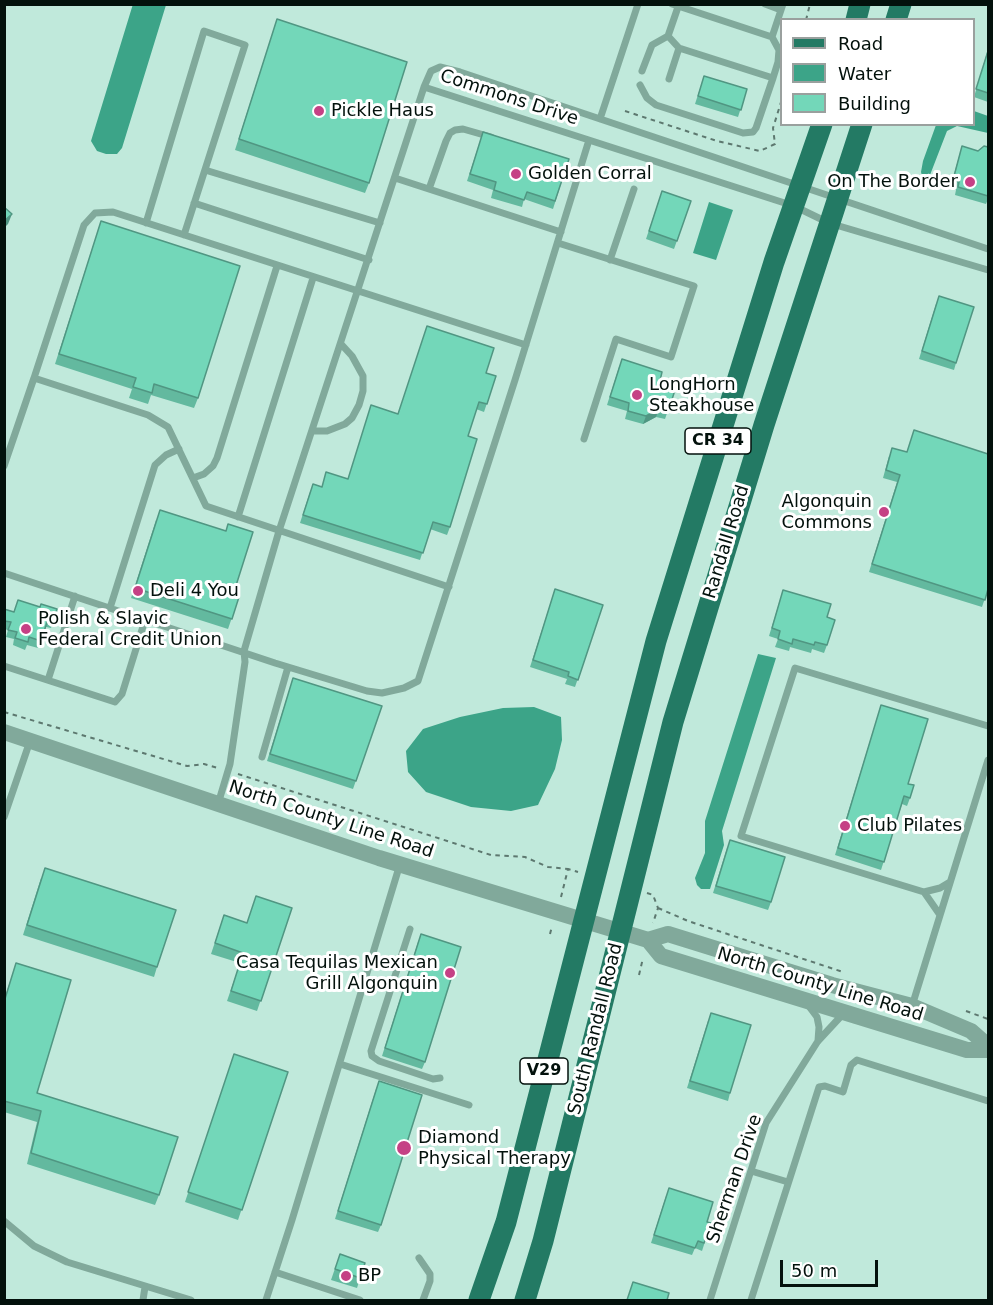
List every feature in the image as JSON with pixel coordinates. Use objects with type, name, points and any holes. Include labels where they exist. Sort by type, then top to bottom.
[{"type":"main road","name":"CR 34","points":[[583,920],[656,641],[774,262],[821,126]]},
{"type":"main road","name":"Randall Road","points":[[621,931],[673,722],[757,447],[861,126]]},
{"type":"main road","name":"V29","points":[[479,1300],[506,1222],[583,920]]},
{"type":"main road","name":"South Randall Road","points":[[525,1300],[543,1241],[621,931]]},
{"type":"street","name":"North County Line Road","points":[[4,732],[400,864],[648,940],[661,956],[967,1050],[988,1050]]},
{"type":"street","name":"North County Line Road","points":[[648,940],[668,934],[832,986],[912,1006],[971,1030],[988,1046]]},
{"type":"lane","points":[[600,119],[638,4]]},
{"type":"lane","points":[[765,4],[782,7],[772,37]]},
{"type":"lane","points":[[640,85],[647,98],[656,105],[743,133],[753,132],[773,78],[779,50],[772,37],[675,6],[668,36],[652,45],[642,71]]},
{"type":"lane","points":[[146,223],[204,31],[245,45],[184,235]]},
{"type":"lane","points":[[668,36],[679,48],[773,78]]},
{"type":"lane","points":[[669,79],[679,48]]},
{"type":"lane","name":"Commons Drive","points":[[988,249],[838,200],[802,185],[445,68],[440,67],[431,71],[424,87],[794,207],[830,223],[988,270]]},
{"type":"lane","points":[[218,804],[228,771],[245,662],[244,651],[279,531],[424,87]]},
{"type":"lane","points":[[429,189],[446,141],[455,130],[463,129],[498,139]]},
{"type":"lane","points":[[4,573],[367,691],[382,693],[404,688],[418,681],[590,140]]},
{"type":"lane","points":[[205,170],[380,223]]},
{"type":"lane","points":[[395,178],[561,232]]},
{"type":"lane","points":[[610,260],[634,189]]},
{"type":"lane","points":[[194,203],[369,260]]},
{"type":"lane","points":[[4,466],[84,225],[95,213],[112,212],[526,345]]},
{"type":"lane","points":[[558,243],[694,286],[671,357],[616,339],[584,439]]},
{"type":"lane","points":[[193,478],[204,474],[213,466],[217,458],[277,266]]},
{"type":"lane","points":[[238,517],[313,278]]},
{"type":"lane","points":[[312,431],[327,431],[345,424],[352,418],[359,405],[363,391],[363,376],[352,356],[341,344]]},
{"type":"lane","points":[[34,378],[148,415],[168,427],[206,506],[449,587]]},
{"type":"lane","points":[[110,608],[155,465],[166,455],[179,449]]},
{"type":"lane","points":[[48,680],[75,596]]},
{"type":"lane","points":[[4,666],[116,702],[122,694],[145,620]]},
{"type":"lane","points":[[262,757],[288,667]]},
{"type":"lane","points":[[951,882],[940,888],[924,892],[741,836],[795,668],[988,726]]},
{"type":"lane","points":[[4,817],[30,741]]},
{"type":"lane","points":[[912,1006],[988,760]]},
{"type":"lane","points":[[266,1300],[400,864]]},
{"type":"lane","points":[[924,892],[940,915]]},
{"type":"lane","points":[[410,929],[370,1051],[372,1056],[379,1061],[433,1078],[440,1078]]},
{"type":"lane","points":[[805,1000],[817,1017],[818,1041]]},
{"type":"lane","name":"Sherman Drive","points":[[710,1300],[766,1123],[818,1041],[845,1012]]},
{"type":"lane","points":[[751,1300],[819,1087],[825,1086],[843,1092],[851,1065],[857,1060],[988,1101]]},
{"type":"lane","points":[[339,1064],[469,1105]]},
{"type":"lane","points":[[751,1170],[788,1182]]},
{"type":"lane","points":[[4,1221],[34,1246],[67,1262],[191,1300]]},
{"type":"lane","points":[[419,1258],[430,1274],[430,1281],[423,1300]]},
{"type":"lane","points":[[275,1272],[360,1300]]},
{"type":"lane","points":[[143,1300],[146,1287]]},
{"type":"path","points":[[626,111],[717,141],[760,151],[775,144],[773,128],[780,105]]},
{"type":"path","points":[[4,712],[187,766],[204,764],[228,771],[491,855],[525,857],[548,867],[568,869]]},
{"type":"path","points":[[658,908],[688,921],[850,974]]},
{"type":"path","points":[[957,1009],[988,1019]]},
{"type":"water","points":[[133,4],[166,5],[122,148],[117,154],[106,154],[97,151],[91,141]]},
{"type":"water","points":[[975,111],[988,116],[988,133],[957,126],[975,126]]},
{"type":"water","points":[[936,126],[957,126],[947,131],[930,175],[922,176],[923,161]]},
{"type":"water","points":[[709,202],[733,210],[716,260],[693,253]]},
{"type":"water","points":[[758,654],[776,658],[722,831],[724,845],[710,889],[701,889],[695,878],[705,853],[705,821]]},
{"type":"water","points":[[534,707],[561,717],[562,740],[555,769],[538,805],[511,811],[471,807],[426,792],[408,772],[406,751],[423,729],[460,717],[503,708]]},
{"type":"building","name":"Pickle Haus","points":[[277,19],[407,62],[369,183],[239,139]]},
{"type":"building","points":[[988,51],[988,93],[976,89]]},
{"type":"building","points":[[704,76],[747,89],[741,110],[698,96]]},
{"type":"building","name":"Golden Corral","points":[[483,132],[569,159],[555,201],[527,192],[524,200],[494,190],[496,182],[470,174]]},
{"type":"building","name":"On The Border","points":[[962,146],[978,151],[984,146],[988,147],[988,196],[958,187],[959,182],[953,180]]},
{"type":"building","points":[[662,191],[691,201],[677,241],[649,231]]},
{"type":"building","points":[[4,207],[12,214],[4,221]]},
{"type":"building","points":[[101,221],[240,266],[198,398],[154,384],[152,393],[133,387],[136,378],[59,354]]},
{"type":"building","points":[[939,296],[974,307],[956,363],[922,351]]},
{"type":"building","points":[[427,326],[494,348],[486,373],[496,376],[487,404],[479,402],[468,436],[477,439],[450,527],[433,522],[423,553],[303,515],[313,484],[322,487],[326,472],[348,479],[371,405],[398,414]]},
{"type":"building","name":"LongHorn Steakhouse","points":[[622,359],[662,372],[659,385],[675,390],[668,412],[659,409],[646,416],[628,411],[629,403],[610,397]]},
{"type":"building","points":[[914,430],[988,454],[988,589],[985,600],[872,564],[900,475],[886,470],[892,448],[907,452]]},
{"type":"building","points":[[160,510],[226,531],[228,524],[253,532],[233,595],[239,597],[232,619],[135,588]]},
{"type":"building","points":[[555,589],[603,605],[578,680],[568,676],[569,672],[533,660]]},
{"type":"building","points":[[783,590],[831,604],[827,617],[835,620],[827,645],[815,642],[814,645],[793,639],[792,644],[778,639],[780,631],[772,628]]},
{"type":"building","name":"Polish & Slavic Federal Credit Union","points":[[18,600],[40,607],[41,604],[57,609],[53,621],[48,619],[41,641],[29,637],[28,642],[15,638],[17,632],[8,630],[11,622],[4,621],[4,609],[14,612]]},
{"type":"building","points":[[293,678],[382,706],[356,781],[270,754]]},
{"type":"building","points":[[881,705],[928,719],[908,784],[914,785],[910,798],[904,796],[884,862],[838,848]]},
{"type":"building","points":[[730,840],[785,857],[771,902],[716,886]]},
{"type":"building","points":[[45,868],[176,910],[157,967],[27,925]]},
{"type":"building","points":[[256,896],[292,908],[261,1001],[231,991],[243,953],[215,943],[224,915],[247,923]]},
{"type":"building","points":[[421,934],[461,947],[425,1062],[385,1048]]},
{"type":"building","points":[[16,963],[71,980],[37,1093],[178,1137],[159,1195],[31,1153],[41,1111],[4,1101],[4,1002]]},
{"type":"building","points":[[711,1013],[751,1025],[730,1093],[690,1081]]},
{"type":"building","points":[[234,1054],[288,1072],[242,1210],[188,1192]]},
{"type":"building","points":[[379,1081],[422,1095],[381,1225],[338,1211]]},
{"type":"building","points":[[669,1188],[713,1202],[707,1222],[711,1223],[704,1243],[698,1241],[695,1248],[654,1235]]},
{"type":"building","points":[[340,1254],[365,1263],[360,1278],[335,1269]]},
{"type":"building","points":[[633,1282],[669,1293],[667,1300],[627,1300]]},
{"type":"place","name":"Pickle Haus","points":[[319,111]]},
{"type":"place","name":"Golden Corral","points":[[516,174]]},
{"type":"place","name":"On The Border","points":[[970,182]]},
{"type":"place","name":"LongHorn Steakhouse","points":[[637,395]]},
{"type":"place","name":"Algonquin Commons","points":[[884,512]]},
{"type":"place","name":"Deli 4 You","points":[[138,591]]},
{"type":"place","name":"Polish & Slavic Federal Credit Union","points":[[26,629]]},
{"type":"place","name":"Club Pilates","points":[[845,826]]},
{"type":"place","name":"Casa Tequilas Mexican Grill Algonquin","points":[[450,973]]},
{"type":"place","name":"Diamond Physical Therapy","points":[[404,1148]]},
{"type":"place","name":"BP","points":[[346,1276]]}]
